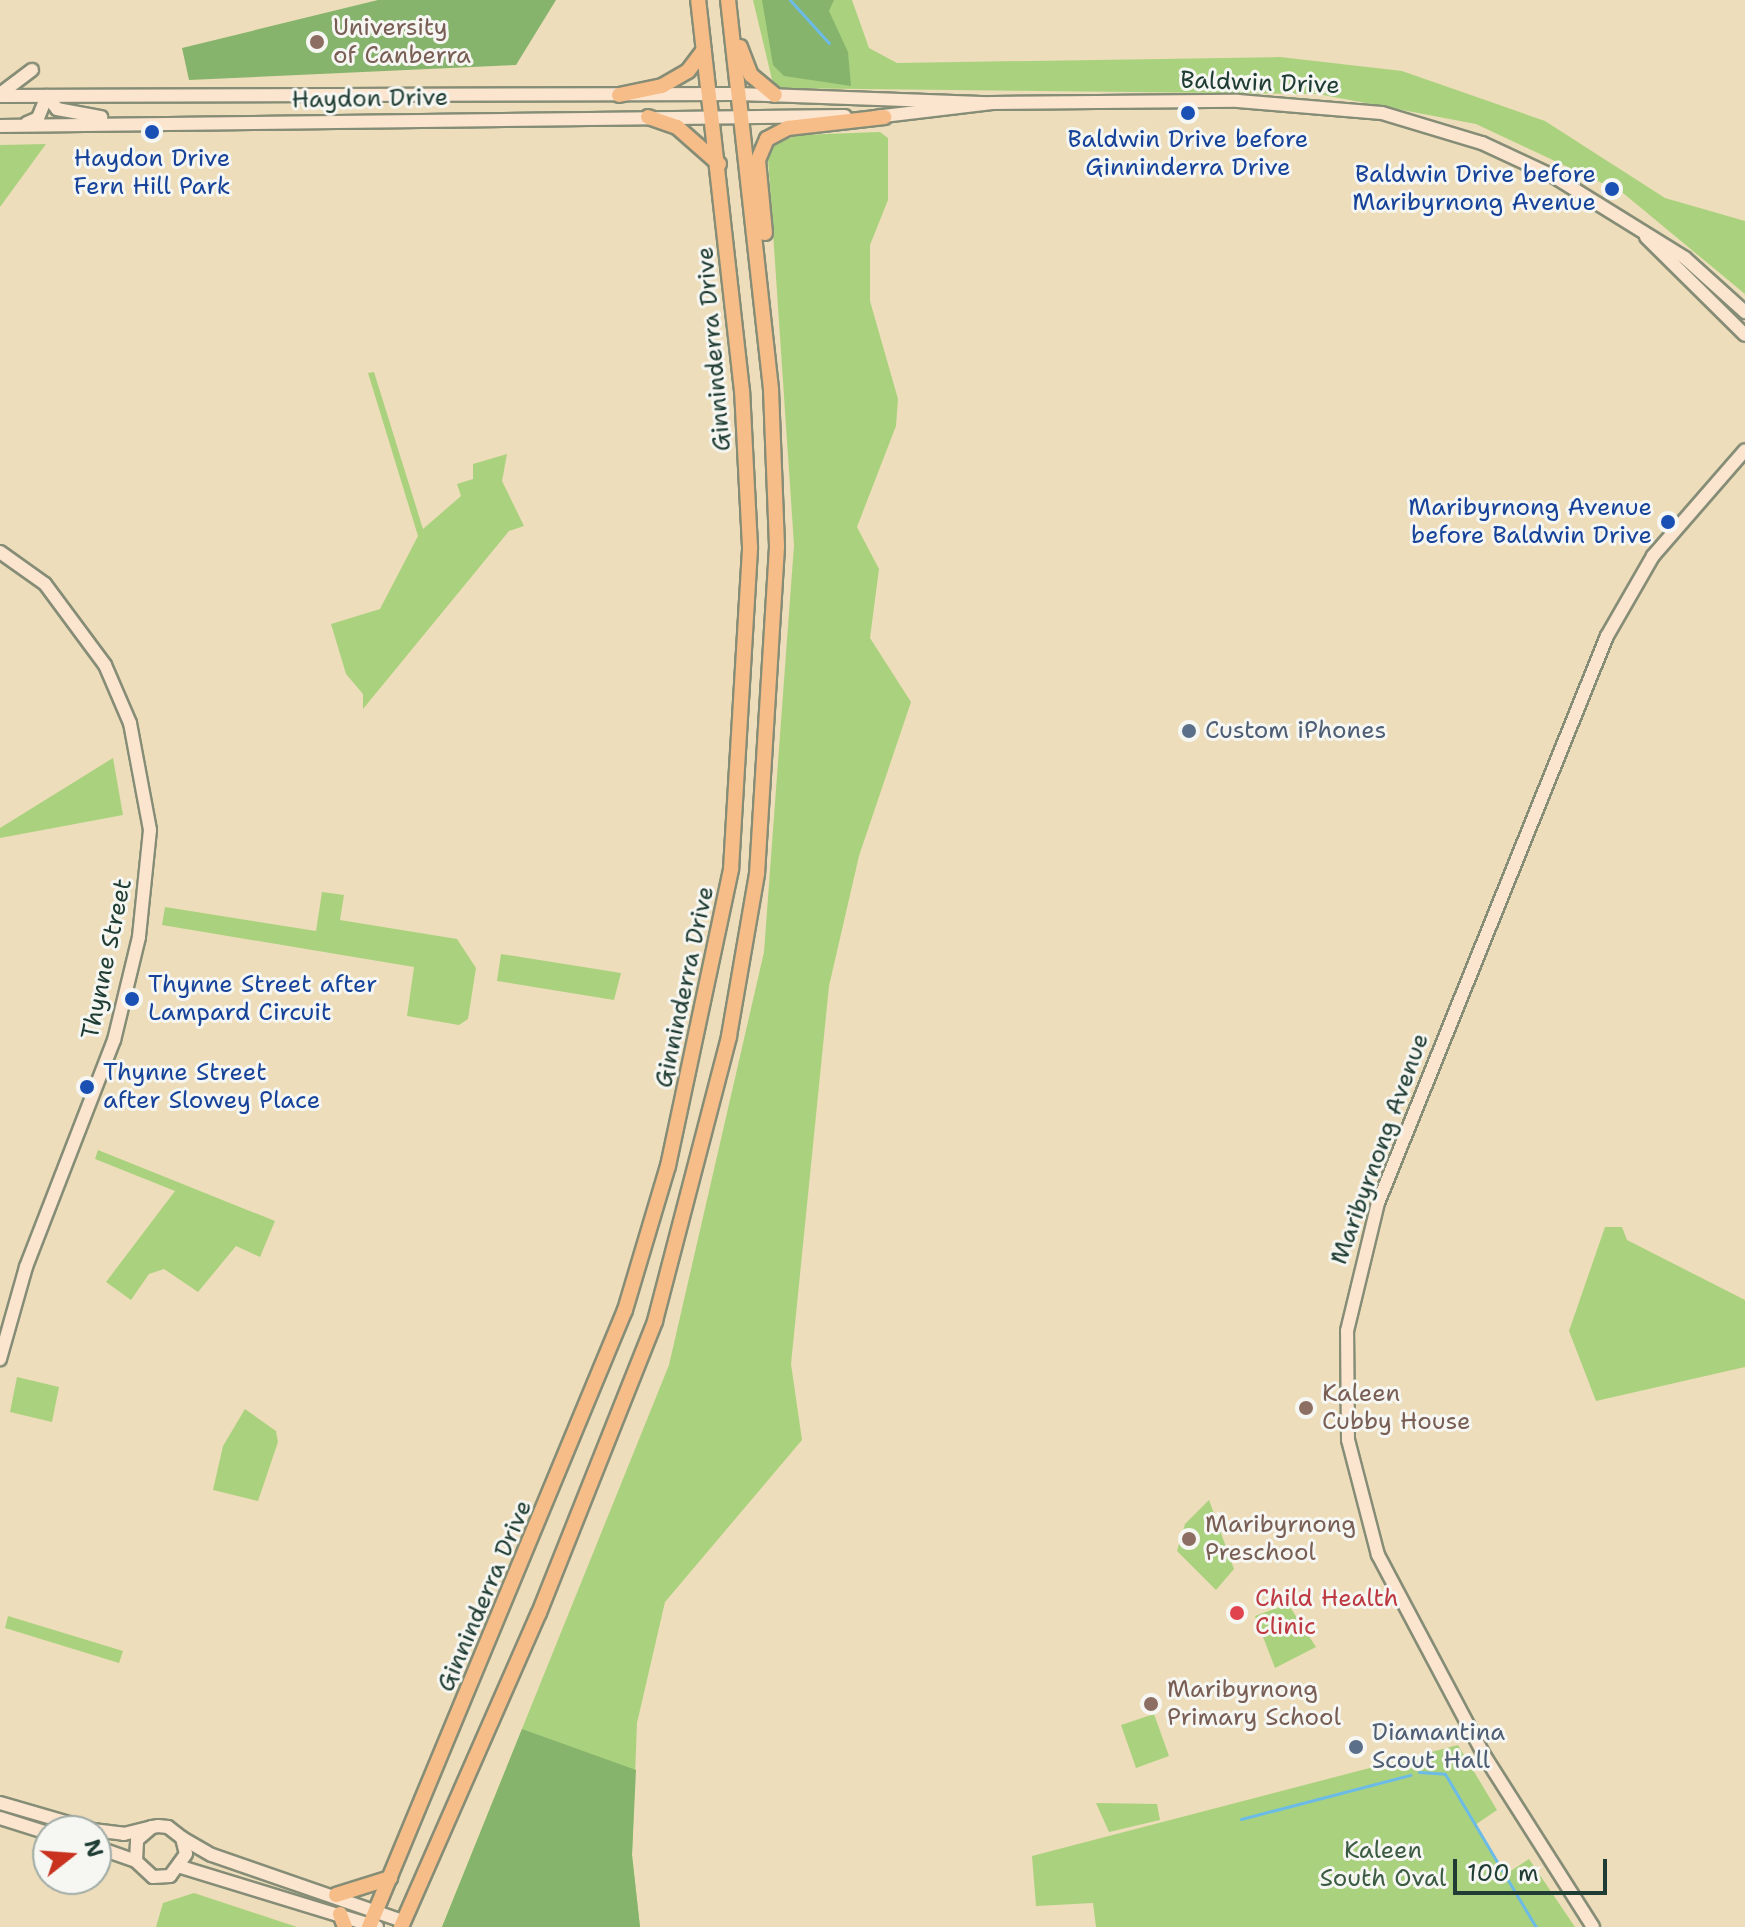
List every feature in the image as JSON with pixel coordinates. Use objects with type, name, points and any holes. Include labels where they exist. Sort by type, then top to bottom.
[{"type":"main road","name":"Ginninderra Drive","points":[[373,1922],[625,1310],[704,1016],[731,869],[750,547],[719,164],[698,0]]},
{"type":"main road","name":"Ginninderra Drive","points":[[402,1924],[545,1600],[655,1321],[725,1051],[757,874],[772,708],[771,389],[728,0]]},
{"type":"main road","points":[[731,20],[748,70],[775,95]]},
{"type":"main road","points":[[619,95],[662,86],[688,71],[704,50]]},
{"type":"main road","points":[[648,117],[677,127],[719,164]]},
{"type":"main road","points":[[771,389],[758,160],[767,139],[788,128],[884,117]]},
{"type":"main road","points":[[336,1895],[390,1878]]},
{"type":"street","points":[[0,95],[32,70]]},
{"type":"street","name":"Haydon Drive","points":[[0,95],[739,94]]},
{"type":"street","name":"Baldwin Drive","points":[[739,94],[992,103],[1282,101],[1382,113],[1530,164],[1641,231],[1745,312]]},
{"type":"street","points":[[18,125],[38,118],[47,96],[78,115],[144,124]]},
{"type":"street","name":"Baldwin Drive","points":[[741,115],[884,117],[992,103]]},
{"type":"street","name":"Haydon Drive","points":[[0,126],[741,115]]},
{"type":"street","name":"Baldwin Drive","points":[[1641,231],[1745,335]]},
{"type":"street","name":"Maribyrnong Avenue","points":[[1593,1927],[1485,1757],[1378,1555],[1348,1440],[1347,1331],[1378,1203],[1607,636],[1660,547],[1745,450]]},
{"type":"street","name":"Thynne Street","points":[[0,552],[45,584],[105,665],[130,723],[150,830],[139,937],[114,1040],[26,1267],[0,1359]]},
{"type":"street","points":[[0,1803],[93,1830],[152,1827],[182,1838],[212,1855],[336,1895],[373,1922]]},
{"type":"street","points":[[0,1818],[32,1828]]},
{"type":"street","points":[[136,1861],[137,1840],[152,1827]]},
{"type":"street","points":[[181,1867],[182,1838]]},
{"type":"street","points":[[112,1853],[136,1861],[153,1877],[181,1867],[342,1920],[402,1924]]},
{"type":"green space","points":[[378,0],[556,0],[516,65],[189,80],[182,48]]},
{"type":"green space","points":[[753,0],[852,0],[869,48],[897,63],[1280,57],[1402,71],[1545,121],[1665,198],[1745,221],[1745,294],[1623,193],[1476,124],[1318,94],[774,88]]},
{"type":"green space","points":[[762,0],[834,0],[829,11],[848,52],[851,86],[784,76],[773,65]]},
{"type":"green space","points":[[880,132],[888,138],[888,200],[870,245],[870,301],[898,399],[896,426],[857,527],[879,569],[870,638],[911,702],[859,856],[829,986],[791,1364],[802,1440],[665,1602],[637,1723],[632,1855],[640,1927],[442,1927],[669,1365],[764,952],[794,545],[768,158],[775,144],[798,135]]},
{"type":"green space","points":[[46,144],[0,207],[0,145]]},
{"type":"green space","points":[[374,372],[423,529],[461,496],[457,484],[473,479],[473,464],[507,454],[502,481],[524,526],[509,531],[363,709],[363,694],[346,674],[331,624],[380,609],[418,536],[368,373]]},
{"type":"green space","points":[[113,758],[123,815],[0,838],[0,828]]},
{"type":"green space","points":[[322,892],[344,895],[340,920],[457,939],[476,968],[468,1019],[459,1025],[407,1016],[414,967],[162,925],[165,907],[316,931]]},
{"type":"green space","points":[[501,954],[621,973],[614,1000],[497,981]]},
{"type":"green space","points":[[98,1150],[275,1221],[260,1257],[236,1246],[198,1292],[164,1269],[149,1274],[131,1300],[106,1282],[175,1191],[95,1159]]},
{"type":"green space","points":[[1605,1227],[1622,1227],[1627,1240],[1745,1300],[1745,1367],[1596,1401],[1569,1331]]},
{"type":"green space","points":[[17,1377],[59,1387],[52,1422],[10,1412]]},
{"type":"green space","points":[[245,1409],[276,1431],[278,1442],[258,1501],[213,1490],[223,1446]]},
{"type":"green space","name":"Maribyrnong Preschool","points":[[1209,1500],[1234,1569],[1216,1590],[1177,1551],[1185,1524]]},
{"type":"green space","points":[[1288,1604],[1316,1647],[1275,1668],[1255,1616]]},
{"type":"green space","points":[[8,1616],[123,1651],[119,1663],[5,1628]]},
{"type":"green space","points":[[1154,1714],[1169,1756],[1136,1768],[1121,1725]]},
{"type":"green space","points":[[522,1729],[636,1770],[632,1855],[640,1927],[442,1927]]},
{"type":"green space","name":"Kaleen South Oval","points":[[1458,1745],[1497,1810],[1475,1825],[1506,1874],[1529,1859],[1575,1927],[1096,1927],[1093,1903],[1036,1906],[1032,1856]]},
{"type":"green space","points":[[1096,1803],[1157,1804],[1160,1820],[1109,1832]]},
{"type":"green space","points":[[194,1893],[297,1927],[156,1927],[163,1903]]},
{"type":"waterway","points":[[790,0],[829,43]]},
{"type":"waterway","points":[[1419,1772],[1445,1774],[1536,1927]]},
{"type":"waterway","points":[[1241,1819],[1410,1775]]},
{"type":"place","name":"University of Canberra","points":[[317,42]]},
{"type":"place","name":"Baldwin Drive before Ginninderra Drive","points":[[1188,113]]},
{"type":"place","name":"Haydon Drive Fern Hill Park","points":[[152,132]]},
{"type":"place","name":"Baldwin Drive before Maribyrnong Avenue","points":[[1612,189]]},
{"type":"place","name":"Maribyrnong Avenue before Baldwin Drive","points":[[1668,522]]},
{"type":"place","name":"Custom iPhones","points":[[1189,731]]},
{"type":"place","name":"Thynne Street after Lampard Circuit","points":[[132,999]]},
{"type":"place","name":"Thynne Street after Slowey Place","points":[[87,1087]]},
{"type":"place","name":"Kaleen Cubby House","points":[[1306,1408]]},
{"type":"place","name":"Maribyrnong Preschool","points":[[1189,1539]]},
{"type":"place","name":"Child Health Clinic","points":[[1237,1613]]},
{"type":"place","name":"Maribyrnong Primary School","points":[[1151,1704]]},
{"type":"place","name":"Diamantina Scout Hall","points":[[1356,1747]]}]
